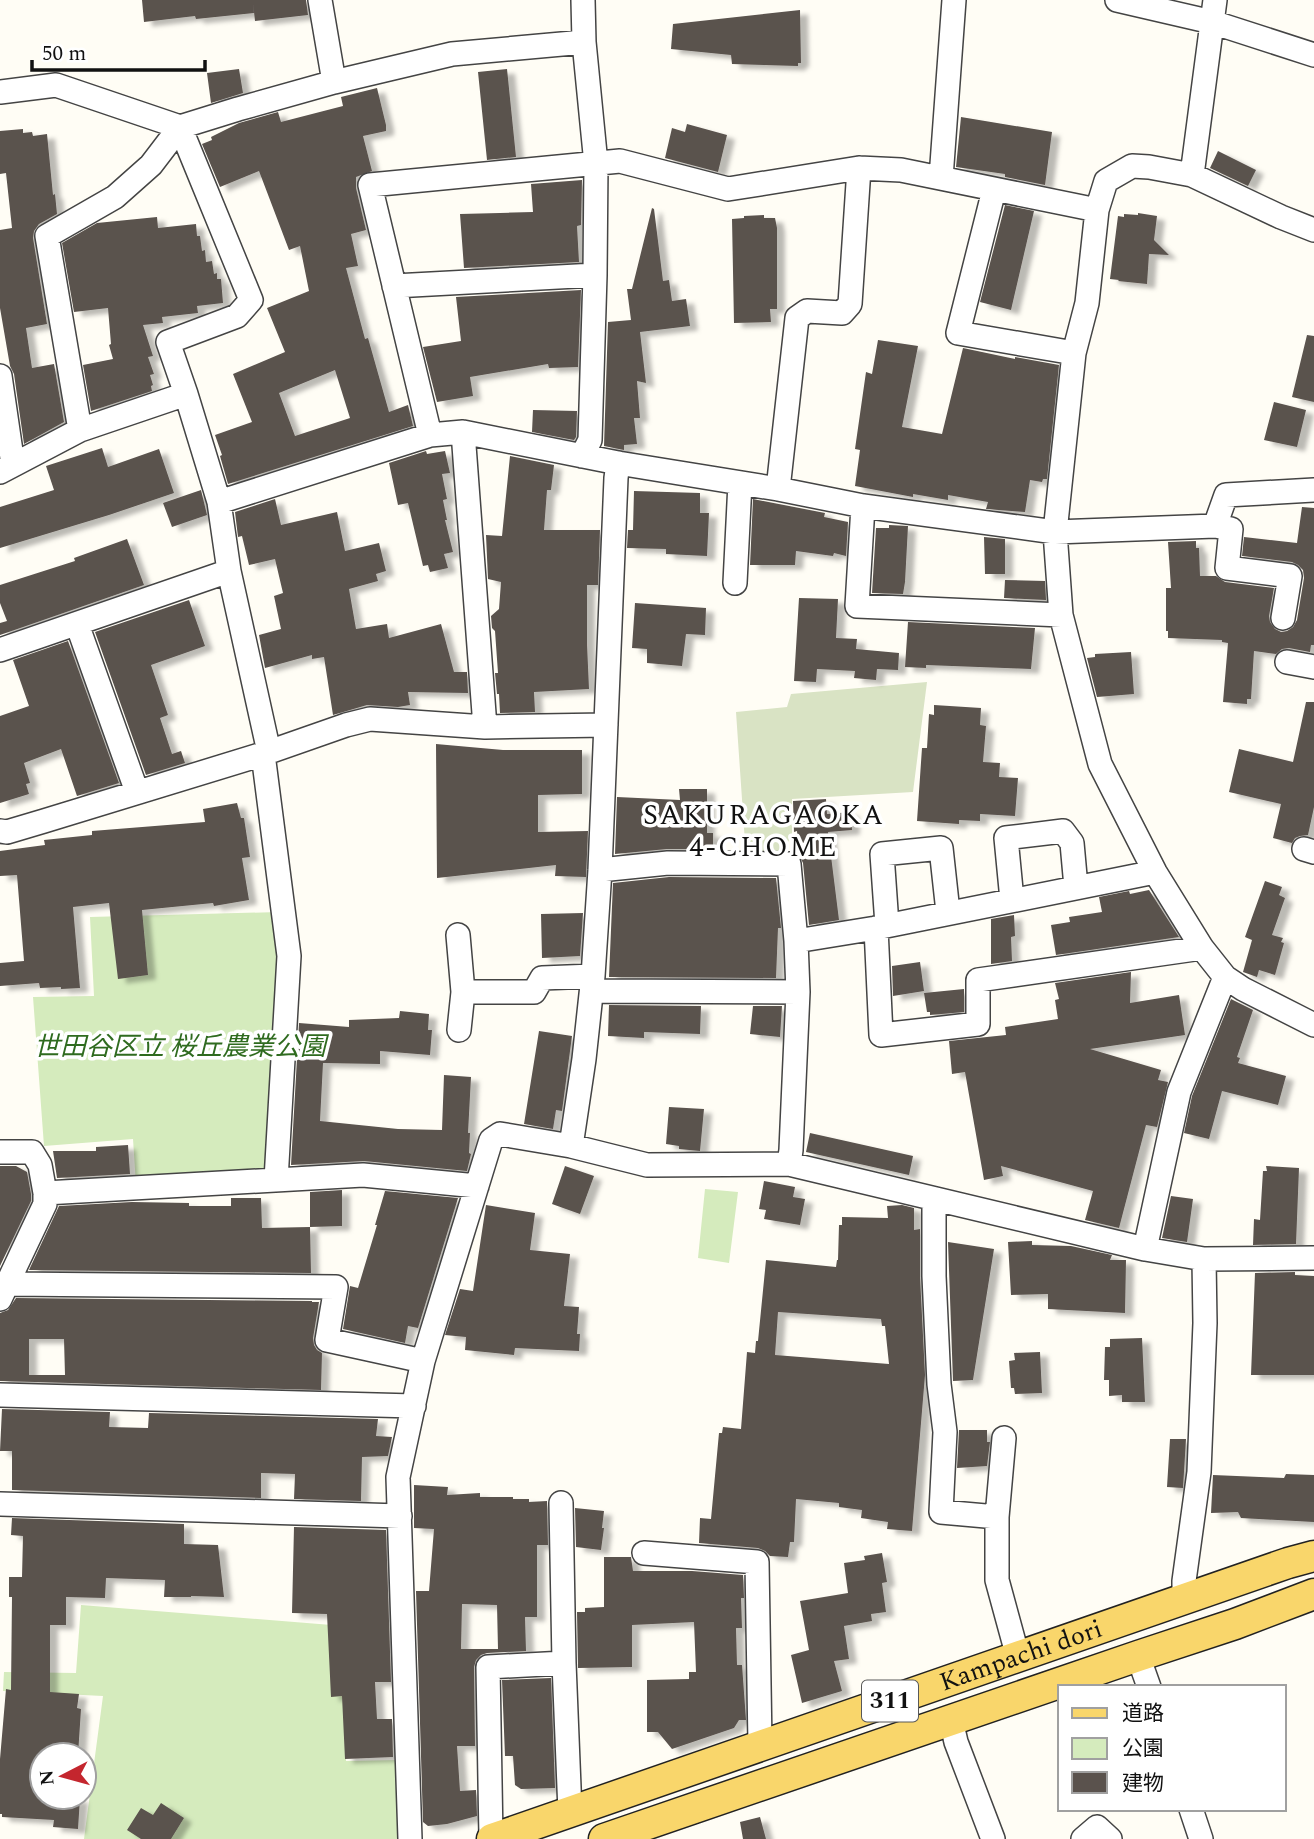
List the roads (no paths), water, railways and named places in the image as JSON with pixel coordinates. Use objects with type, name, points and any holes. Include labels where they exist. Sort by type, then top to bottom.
[{"type":"main road","name":"Kampachi dori","points":[[492,1839],[1306,1557]]},
{"type":"main road","name":"Kampachi dori","points":[[604,1839],[651,1831],[951,1720],[1313,1595]]},
{"type":"street","points":[[320,0],[334,82]]},
{"type":"street","points":[[582,456],[590,440],[596,164],[584,42],[583,0]]},
{"type":"street","points":[[941,178],[954,0]]},
{"type":"street","points":[[1117,0],[1214,11],[1314,55]]},
{"type":"street","points":[[1192,175],[1214,11]]},
{"type":"street","points":[[80,430],[47,236],[114,197],[151,165],[180,127],[334,82],[452,54],[584,42]]},
{"type":"street","points":[[0,92],[56,85],[180,127],[251,300],[237,316],[168,342],[219,502],[229,571],[266,753],[289,956],[276,1180]]},
{"type":"street","points":[[430,435],[370,185],[620,161],[728,189],[859,168],[901,170],[1097,210]]},
{"type":"street","points":[[1314,230],[1280,217],[1192,175],[1132,166],[1105,181],[1097,210],[1087,303],[1074,353],[1055,532],[1061,615],[1100,764],[1155,872],[1202,948],[1225,977],[1314,1025]]},
{"type":"street","points":[[778,489],[797,318],[807,311],[842,313],[850,304],[859,168]]},
{"type":"street","points":[[994,190],[958,333],[1074,353]]},
{"type":"street","points":[[394,286],[595,275]]},
{"type":"street","points":[[0,376],[6,468],[80,430],[186,394]]},
{"type":"street","points":[[219,502],[430,435],[463,432],[618,463],[863,506],[1055,532],[1215,526],[1231,529],[1227,568],[1290,576],[1283,618]]},
{"type":"street","points":[[463,432],[485,727]]},
{"type":"street","points":[[571,1146],[593,983],[618,463]]},
{"type":"street","points":[[735,583],[740,483]]},
{"type":"street","points":[[1215,526],[1226,495],[1314,488]]},
{"type":"street","points":[[863,506],[857,606],[1061,615]]},
{"type":"street","points":[[0,650],[229,571]]},
{"type":"street","points":[[77,624],[137,792]]},
{"type":"street","points":[[1287,662],[1314,667]]},
{"type":"street","points":[[0,831],[7,832],[370,719],[485,727],[606,725]]},
{"type":"street","points":[[1012,900],[1006,838],[1063,831],[1072,843],[1076,887]]},
{"type":"street","points":[[948,912],[941,848],[882,854],[881,1035],[978,1024],[978,980],[1202,948]]},
{"type":"street","points":[[600,870],[668,863],[789,864],[798,992],[789,1164]]},
{"type":"street","points":[[796,941],[1155,872]]},
{"type":"street","points":[[458,935],[463,992],[459,1030]]},
{"type":"street","points":[[1145,1249],[1179,1092],[1225,977]]},
{"type":"street","points":[[463,992],[534,992],[542,978],[593,983],[798,992]]},
{"type":"street","points":[[410,1839],[398,1477],[423,1361],[491,1140],[500,1134],[571,1146],[647,1165],[789,1164],[1145,1249],[1204,1259],[1314,1258]]},
{"type":"street","points":[[0,1152],[32,1152],[40,1165],[45,1193],[45,1204],[3,1292],[336,1287],[327,1340],[423,1361]]},
{"type":"street","points":[[45,1193],[363,1175],[477,1186]]},
{"type":"street","points":[[934,1199],[938,1371],[945,1432],[941,1512],[997,1517]]},
{"type":"street","points":[[1184,1600],[1184,1581],[1199,1472],[1205,1323],[1204,1259]]},
{"type":"street","points":[[0,1395],[414,1406]]},
{"type":"street","points":[[1004,1438],[997,1517],[997,1580],[1018,1657]]},
{"type":"street","points":[[561,1503],[570,1812]]},
{"type":"street","points":[[0,1504],[400,1516]]},
{"type":"street","points":[[644,1553],[757,1562],[760,1745]]},
{"type":"street","points":[[1138,1656],[1148,1685]]},
{"type":"street","points":[[492,1839],[488,1667],[564,1663]]},
{"type":"street","points":[[951,1720],[956,1742],[993,1839]]},
{"type":"street","points":[[1192,1811],[1201,1839]]},
{"type":"street","points":[[1083,1839],[1097,1827],[1110,1839]]},
{"type":"district","name":"SAKURAGAOKA 4-CHOME","points":[[764,831]]},
{"type":"park label","name":"世田谷区立 桜丘農業公園","points":[[180,1047]]}]
